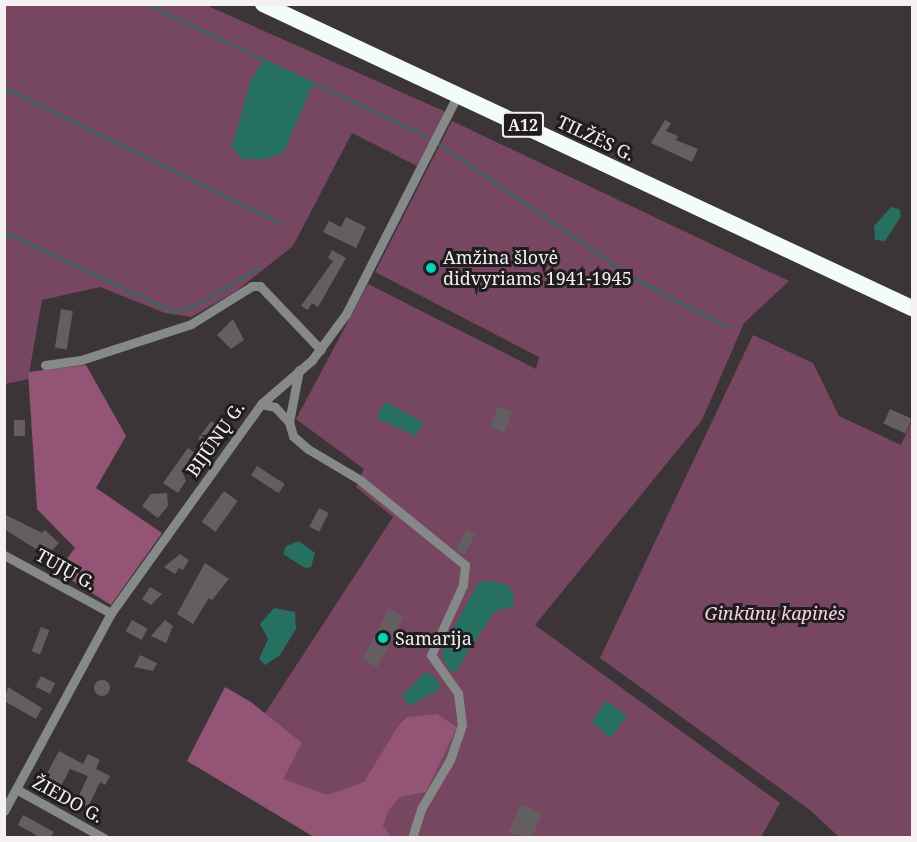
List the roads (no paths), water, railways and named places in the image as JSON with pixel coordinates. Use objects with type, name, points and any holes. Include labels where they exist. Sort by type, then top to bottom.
[{"type":"highway","name":"TILŽĖS G.","points":[[263,4],[912,308]]},
{"type":"street","name":"BIJŪNŲ G.","points":[[4,811],[111,613],[261,404],[321,350],[365,279],[458,94]]},
{"type":"street","points":[[45,365],[81,360],[191,324],[252,286],[260,286],[321,350]]},
{"type":"street","points":[[299,370],[289,422],[293,436],[308,449],[360,480],[465,565],[463,585],[431,655],[458,693],[462,724],[450,760],[421,809],[412,837]]},
{"type":"street","points":[[261,404],[274,407],[289,422]]},
{"type":"street","name":"TUJŲ G.","points":[[4,555],[111,613]]},
{"type":"street","name":"ŽIEDO G.","points":[[16,789],[104,837]]},
{"type":"waterway","points":[[146,4],[428,137]]},
{"type":"waterway","points":[[4,88],[281,224]]},
{"type":"waterway","points":[[439,144],[635,279],[728,327]]},
{"type":"waterway","points":[[4,232],[172,311],[189,309],[260,268]]},
{"type":"place","name":"Amžina šlovė didvyriams 1941-1945","points":[[431,268]]},
{"type":"place","name":"Samarija","points":[[383,638]]},
{"type":"park label","name":"Ginkūnų kapinės","points":[[775,613]]}]
